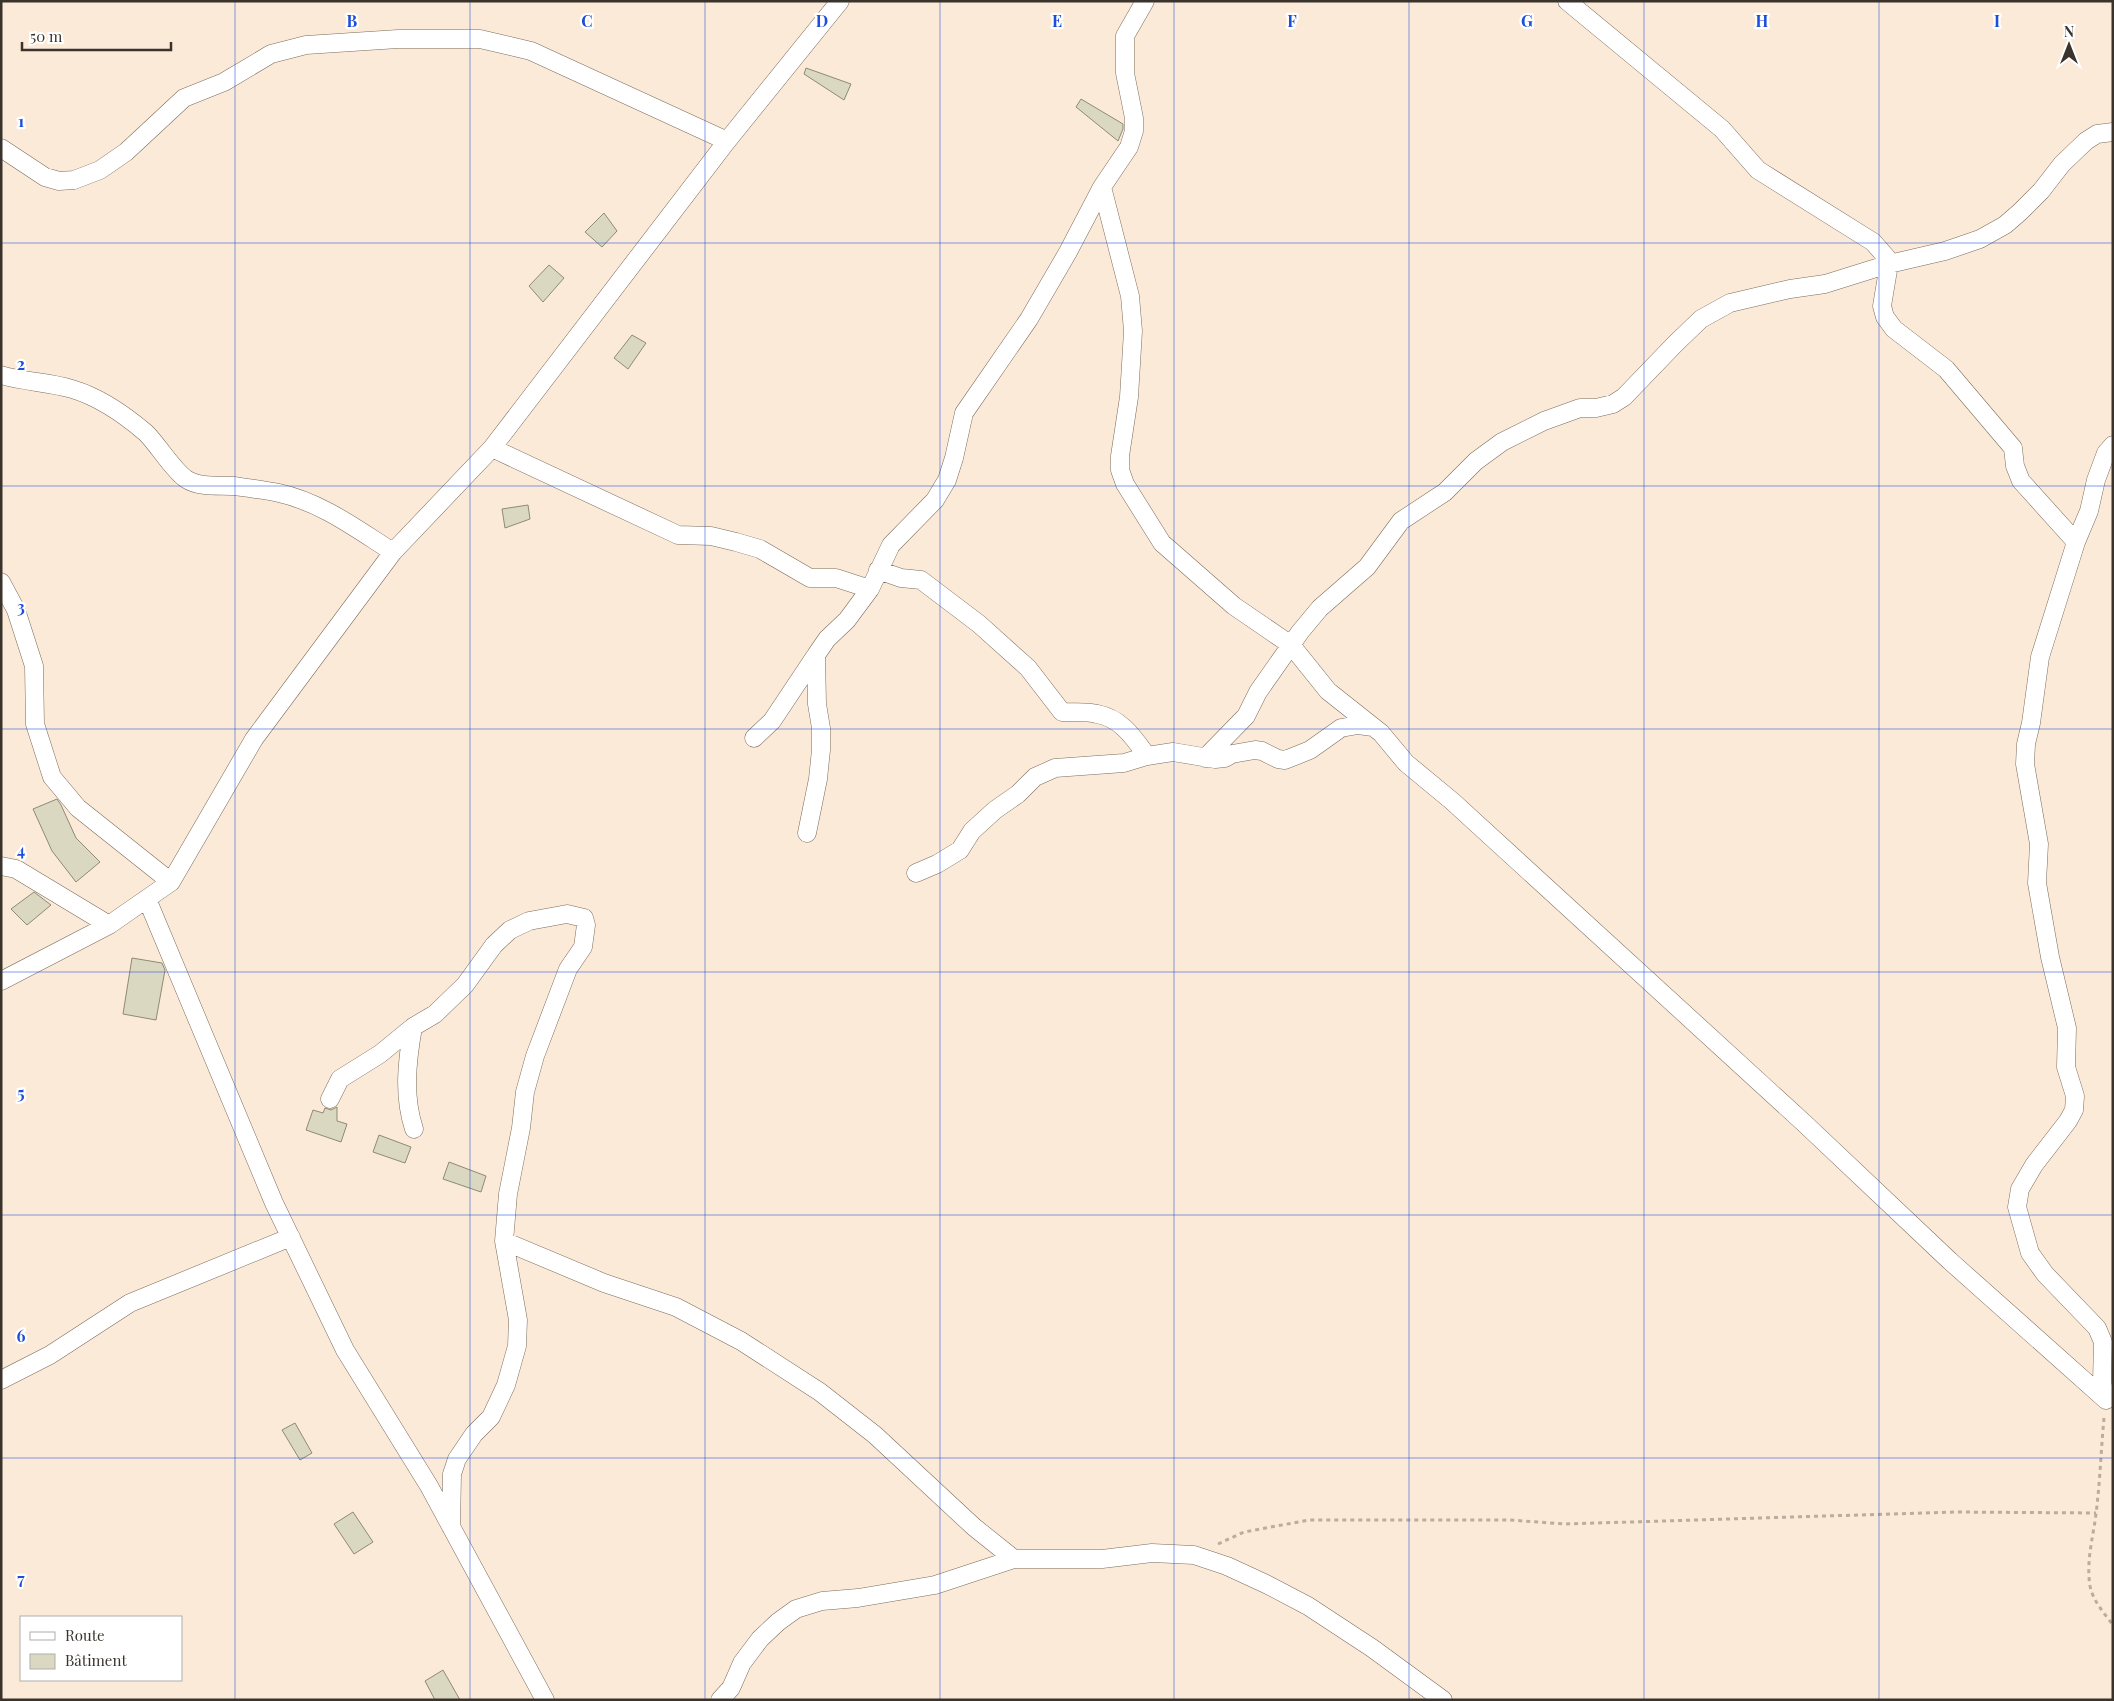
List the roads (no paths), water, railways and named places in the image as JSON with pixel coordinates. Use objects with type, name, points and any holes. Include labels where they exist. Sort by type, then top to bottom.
[{"type":"street","points":[[1,981],[109,925],[171,882],[254,738],[393,552],[492,448],[727,141],[840,1]]},
{"type":"street","points":[[754,738],[772,721],[816,654],[847,620],[870,589],[891,546],[935,500],[946,480],[954,458],[964,413],[1030,319],[1102,187],[1129,146],[1134,131],[1134,118],[1126,73],[1126,36],[1145,1]]},
{"type":"street","points":[[1567,1],[1722,129],[1758,170],[1873,242],[1887,258],[1889,264],[1882,306],[1885,318],[1894,329],[1946,368],[2013,448],[2015,466],[2021,481],[2076,542]]},
{"type":"street","points":[[1,148],[45,177],[59,181],[74,180],[100,170],[126,152],[184,98],[224,82],[271,54],[306,45],[398,39],[480,39],[531,51],[727,141]]},
{"type":"street","points":[[1205,758],[1246,716],[1258,692],[1320,608],[1367,567],[1402,521],[1445,492],[1476,461],[1502,442],[1522,430],[1568,412],[1613,404],[1624,397],[1701,320],[1730,303],[1790,289],[1825,284],[1889,264],[1946,251],[1980,239],[2005,225],[2034,198],[2062,164],[2086,141],[2097,134],[2113,132]]},
{"type":"street","points":[[1102,187],[1130,296],[1133,331],[1129,397],[1120,456],[1120,470],[1125,484],[1162,543],[1234,606],[1291,645],[1328,691],[1381,733],[1406,762],[1452,801],[1804,1123],[1950,1261],[2106,1400],[2102,1382],[2103,1342],[2097,1328],[2045,1274],[2030,1253],[2017,1207],[2020,1189],[2034,1165],[2068,1121],[2074,1110],[2075,1096],[2066,1067],[2067,1028],[2050,957],[2037,884],[2038,844],[2025,764],[2026,744],[2031,723],[2040,657],[2076,542],[2089,510],[2096,480],[2106,453],[2113,445]]},
{"type":"street","points":[[1,375],[71,389],[97,400],[120,413],[147,434],[186,479],[200,484],[235,486],[281,493],[338,517],[393,552]]},
{"type":"street","points":[[492,448],[678,535],[711,536],[736,542],[760,549],[810,578],[836,578],[870,589]]},
{"type":"street","points":[[878,570],[902,578],[921,580],[979,624],[1028,668],[1062,712],[1097,714],[1111,719],[1128,729],[1146,756]]},
{"type":"street","points":[[1,582],[16,610],[34,666],[36,724],[52,777],[78,808],[171,882]]},
{"type":"street","points":[[807,833],[818,779],[821,750],[821,728],[817,704],[816,654]]},
{"type":"street","points":[[916,873],[937,864],[960,850],[972,831],[995,810],[1018,794],[1035,777],[1055,768],[1124,762],[1173,752],[1205,758],[1225,758],[1232,754],[1255,750],[1285,760],[1310,750],[1341,728],[1358,725],[1373,727]]},
{"type":"street","points":[[1,866],[16,869],[109,925]]},
{"type":"street","points":[[147,899],[274,1203],[345,1350],[429,1486],[545,1700]]},
{"type":"street","points":[[330,1099],[340,1079],[380,1054],[413,1027],[435,1014],[465,985],[494,945],[510,930],[529,921],[567,914],[584,918],[586,932],[583,947],[568,970],[535,1056],[525,1092],[521,1128],[508,1194],[504,1241],[518,1320],[517,1346],[506,1385],[491,1417],[474,1434],[457,1459],[452,1474],[450,1527]]},
{"type":"street","points":[[413,1027],[409,1052],[408,1111],[414,1129]]},
{"type":"street","points":[[1,1380],[50,1355],[130,1302],[291,1237]]},
{"type":"street","points":[[504,1241],[604,1283],[676,1308],[741,1341],[820,1392],[875,1435],[1014,1560]]},
{"type":"street","points":[[720,1700],[731,1688],[742,1663],[760,1639],[778,1622],[796,1609],[822,1601],[858,1598],[935,1584],[1014,1560],[1102,1559],[1152,1553],[1194,1555],[1250,1577],[1308,1606],[1372,1648],[1443,1700]]}]
